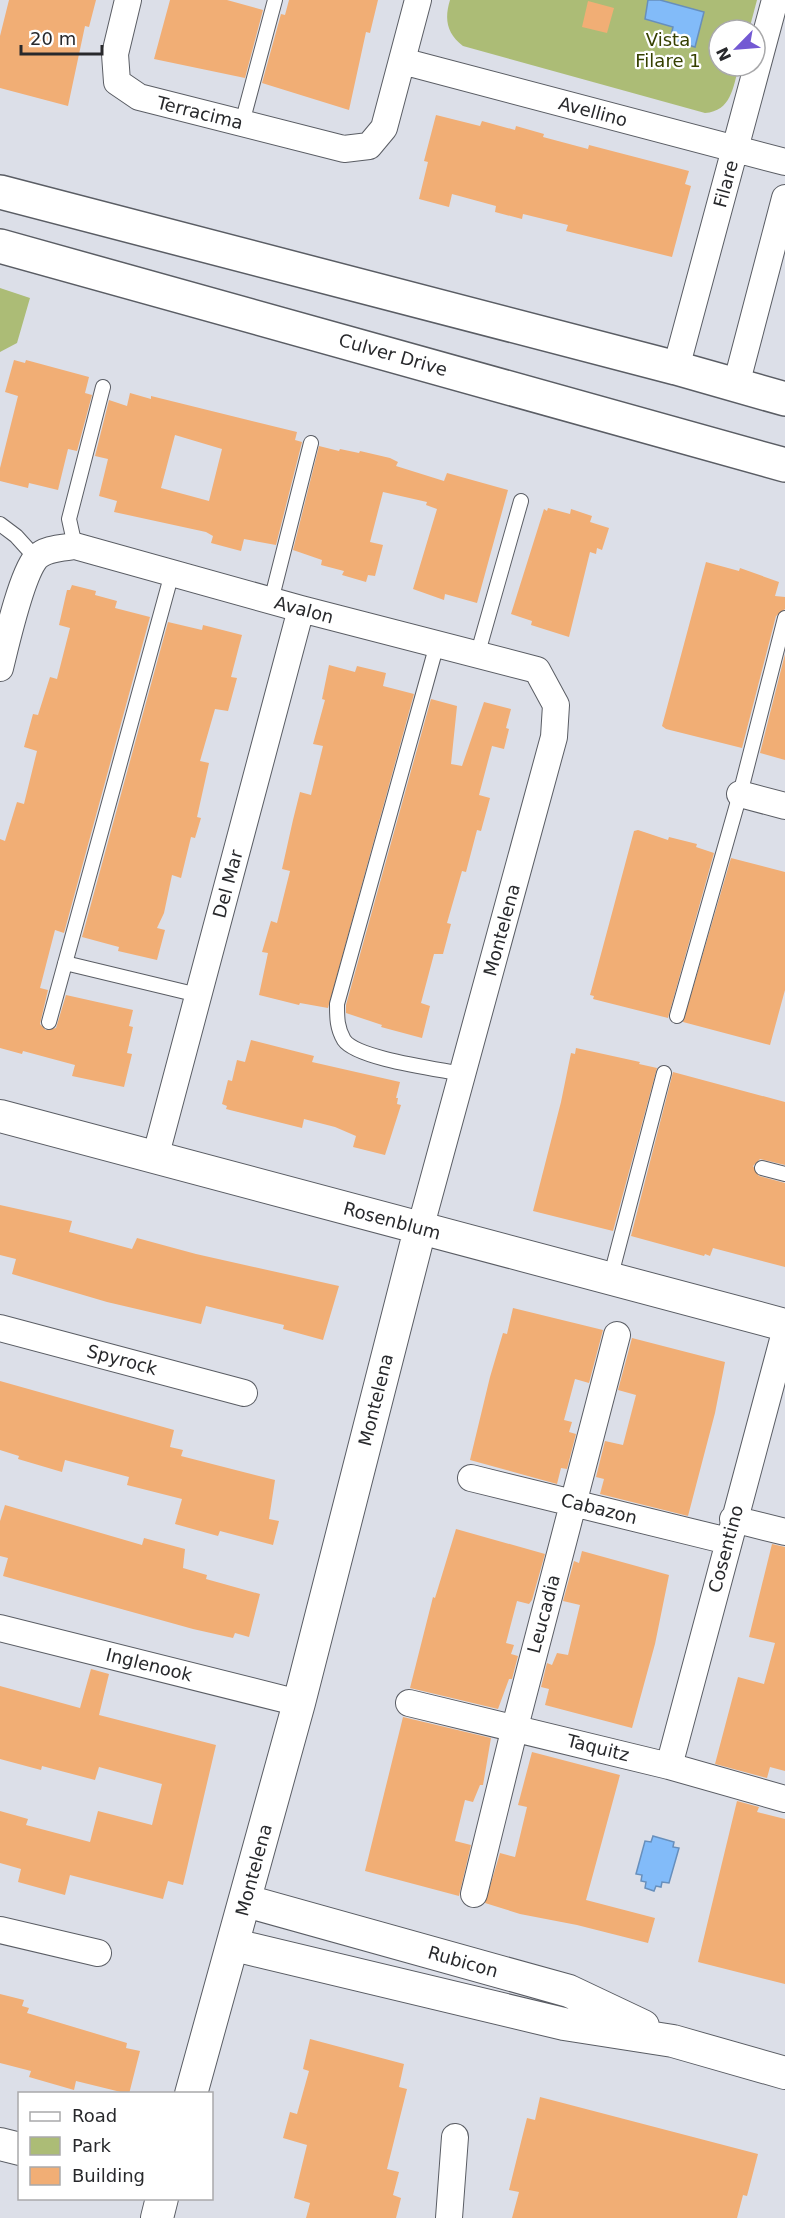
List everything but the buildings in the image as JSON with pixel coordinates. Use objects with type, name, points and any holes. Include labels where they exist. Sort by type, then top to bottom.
[{"type":"main road","points":[[0,192],[676,368],[785,399]]},
{"type":"main road","name":"Culver Drive","points":[[0,246],[785,465]]},
{"type":"street","name":"Terracima","points":[[128,0],[115,54],[117,82],[139,97],[344,149],[369,146],[384,128],[402,61]]},
{"type":"street","points":[[402,61],[418,0]]},
{"type":"street","name":"Filare","points":[[676,368],[775,0]]},
{"type":"street","name":"Avellino","points":[[402,61],[785,162]]},
{"type":"street","points":[[736,385],[785,198]]},
{"type":"street","name":"Avalon","points":[[36,558],[50,550],[75,546],[271,601],[537,670],[556,705]]},
{"type":"street","points":[[0,668],[19,598],[36,558]]},
{"type":"street","name":"Del Mar","points":[[154,1158],[301,609]]},
{"type":"street","name":"Montelena","points":[[192,2092],[299,1703],[420,1229],[554,737],[556,705]]},
{"type":"street","points":[[740,794],[785,806]]},
{"type":"street","name":"Rosenblum","points":[[0,1116],[785,1325]]},
{"type":"street","name":"Spyrock","points":[[0,1328],[244,1393]]},
{"type":"street","name":"Cosentino","points":[[669,1766],[785,1332]]},
{"type":"street","name":"Leucadia","points":[[474,1894],[617,1335]]},
{"type":"street","name":"Cabazon","points":[[471,1478],[573,1503],[731,1530],[785,1532]]},
{"type":"street","name":"Inglenook","points":[[0,1628],[299,1703]]},
{"type":"street","name":"Taquitz","points":[[409,1703],[669,1766],[785,1799]]},
{"type":"street","name":"Rubicon","points":[[246,1900],[569,1991],[674,2041]]},
{"type":"street","points":[[0,1930],[98,1953]]},
{"type":"street","name":"Rubicon","points":[[234,1945],[541,2019],[674,2041],[785,2073]]},
{"type":"street","points":[[449,2218],[455,2137]]},
{"type":"street","points":[[0,2144],[18,2148]]},
{"type":"street","points":[[157,2218],[162,2200]]},
{"type":"lane","points":[[242,123],[275,0]]},
{"type":"lane","points":[[75,546],[69,519],[103,387]]},
{"type":"lane","points":[[271,601],[311,443]]},
{"type":"lane","points":[[477,656],[521,501]]},
{"type":"lane","points":[[0,524],[16,536],[36,558]]},
{"type":"lane","points":[[49,1022],[172,573]]},
{"type":"lane","points":[[677,1016],[740,794],[785,618]]},
{"type":"lane","points":[[437,644],[337,1004],[337,1024],[345,1042],[361,1052],[463,1074]]},
{"type":"lane","points":[[65,963],[198,996]]},
{"type":"lane","points":[[610,1279],[664,1073]]},
{"type":"lane","points":[[762,1168],[785,1174]]},
{"type":"green space","name":"Vista Filare 1","points":[[450,0],[757,0],[752,18],[707,18],[707,78],[736,78],[726,103],[714,111],[705,113],[463,46],[450,31],[447,14]]},
{"type":"green space","points":[[0,288],[30,298],[17,343],[0,352]]},
{"type":"water","points":[[648,0],[660,0],[704,12],[695,47],[670,40],[673,27],[645,19]]},
{"type":"water","points":[[653,1836],[674,1842],[673,1847],[679,1848],[669,1883],[662,1882],[661,1887],[656,1886],[654,1891],[645,1888],[646,1882],[641,1881],[642,1875],[636,1874],[645,1841],[651,1842]]}]
